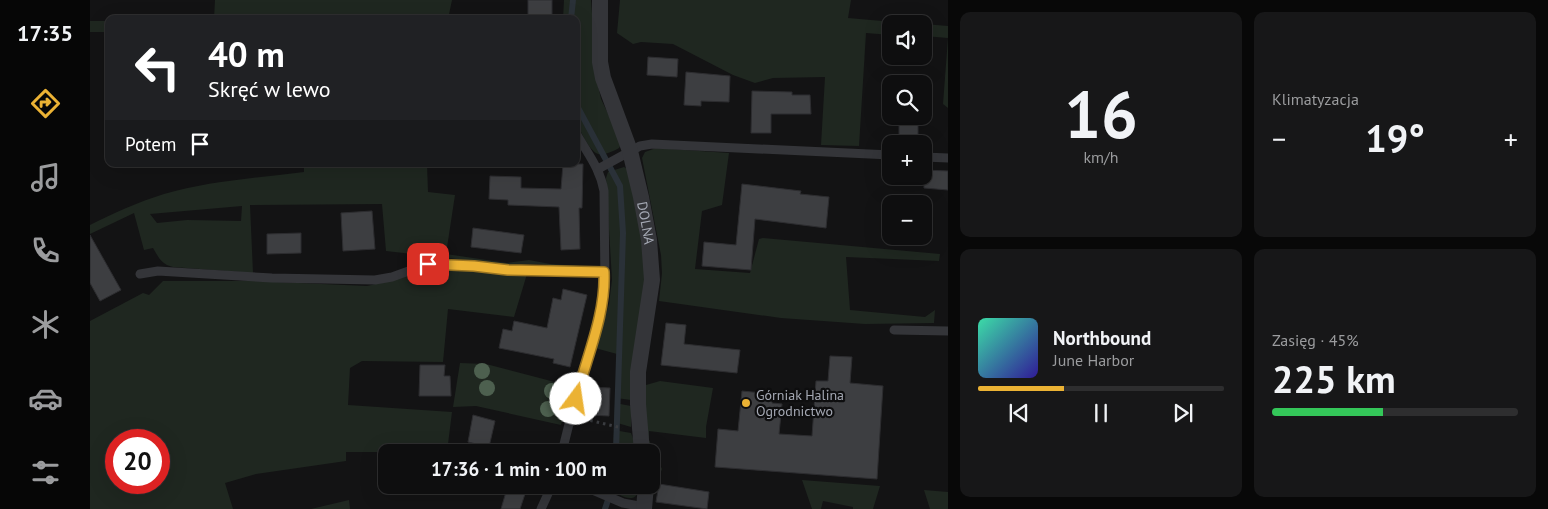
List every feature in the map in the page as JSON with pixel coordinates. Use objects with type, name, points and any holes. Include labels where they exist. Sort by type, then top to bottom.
[{"type":"street","name":"DOLNA","points":[[600,0],[600,62],[603,78],[625,154],[641,197],[649,240],[652,280],[638,372],[641,444]]},
{"type":"street","points":[[644,508],[645,494]]},
{"type":"lane","points":[[564,444],[581,376],[599,321],[605,287],[604,191],[602,178],[580,140]]},
{"type":"lane","points":[[598,169],[640,146],[652,144],[882,155]]},
{"type":"lane","points":[[932,157],[948,158]]},
{"type":"lane","points":[[140,274],[164,271],[263,277],[375,280],[392,277],[428,264],[508,270],[604,272]]},
{"type":"lane","points":[[894,330],[948,331]]},
{"type":"lane","points":[[541,509],[548,494]]},
{"type":"lane","points":[[602,494],[623,503],[644,508]]},
{"type":"path","points":[[571,417],[623,428]]},
{"type":"shaded area","points":[[215,0],[452,0],[449,15],[214,15]]},
{"type":"shaded area","points":[[564,0],[591,0],[597,81],[601,99],[622,143],[619,148],[608,153],[598,154],[593,151],[580,130],[580,15],[563,15]]},
{"type":"shaded area","points":[[620,0],[851,0],[848,18],[882,21],[882,34],[866,33],[859,146],[821,145],[825,77],[773,78],[755,83],[733,75],[673,44],[641,42],[633,44],[617,33]]},
{"type":"shaded area","points":[[90,21],[105,21],[105,32],[90,32]]},
{"type":"shaded area","points":[[932,25],[948,26],[948,38],[932,37]]},
{"type":"shaded area","points":[[948,38],[948,108],[943,104]]},
{"type":"shaded area","points":[[656,148],[729,153],[722,205],[702,211],[695,269],[750,273],[759,239],[763,238],[940,254],[939,261],[846,257],[850,310],[925,317],[935,310],[934,323],[865,324],[781,318],[659,301],[662,273],[661,255],[642,158],[645,152]]},
{"type":"shaded area","points":[[304,167],[427,167],[428,192],[455,195],[446,254],[507,263],[529,260],[550,264],[597,267],[595,269],[537,264],[512,265],[386,251],[382,204],[250,205],[253,273],[173,267],[166,264],[153,248],[144,250],[134,213],[90,234],[90,225],[126,208],[164,194],[251,178],[304,172]],"holes":[[[242,206],[241,221],[187,220],[157,223],[150,214]]]},
{"type":"shaded area","points":[[624,167],[629,170],[646,265],[631,400],[616,398],[617,354],[595,348],[609,304],[612,280],[606,178],[608,172]]},
{"type":"shaded area","points":[[438,267],[506,274],[527,274],[514,317],[448,309],[443,362],[362,361],[350,368],[348,405],[452,412],[448,444],[378,444],[378,452],[346,452],[346,461],[256,474],[225,483],[233,509],[90,509],[90,321],[143,293],[149,295],[163,281],[254,281],[367,286],[394,280],[429,268]]},
{"type":"shaded area","points":[[460,363],[486,364],[570,386],[561,425],[476,406],[453,407]]},
{"type":"shaded area","points":[[660,381],[713,388],[706,427],[706,438],[649,431],[651,444],[648,444],[643,398],[646,385]]},
{"type":"shaded area","points":[[615,403],[631,406],[631,427],[614,422]]},
{"type":"shaded area","points":[[614,430],[631,433],[635,444],[613,444]]},
{"type":"shaded area","points":[[802,480],[880,486],[873,509],[853,509],[853,507],[823,501],[821,509],[812,509]]},
{"type":"shaded area","points":[[924,490],[948,492],[948,509],[930,509]]},
{"type":"shaded area","points":[[618,494],[636,494],[631,498]]},
{"type":"shaded area","points":[[349,500],[350,509],[311,509]]},
{"type":"building","points":[[528,0],[552,0],[552,15],[528,15]]},
{"type":"building","points":[[648,57],[678,59],[677,77],[647,75]]},
{"type":"building","points":[[686,72],[730,76],[729,102],[701,101],[701,106],[684,105]]},
{"type":"building","points":[[752,91],[792,92],[792,95],[810,95],[811,114],[771,114],[771,133],[751,133]]},
{"type":"building","points":[[899,125],[918,125],[918,135],[899,135]]},
{"type":"building","points":[[580,164],[583,164],[582,208],[579,208],[580,249],[561,250],[559,207],[508,205],[508,200],[489,199],[490,176],[521,177],[521,188],[561,189],[563,167],[580,167]]},
{"type":"building","points":[[932,170],[948,171],[948,190],[924,188],[924,185],[932,185]]},
{"type":"building","points":[[742,184],[801,191],[800,194],[829,197],[826,228],[755,219],[751,270],[702,266],[704,242],[736,245]]},
{"type":"building","points":[[372,211],[375,249],[343,251],[341,213]]},
{"type":"building","points":[[473,228],[524,235],[521,253],[471,247]]},
{"type":"building","points":[[301,233],[301,253],[267,254],[267,234]]},
{"type":"building","points":[[90,235],[121,290],[100,301],[90,283]]},
{"type":"building","points":[[563,289],[587,295],[570,367],[553,363],[554,359],[499,348],[503,329],[512,331],[514,321],[547,328],[553,298],[561,300]]},
{"type":"building","points":[[666,323],[686,325],[684,344],[740,350],[737,373],[661,365]]},
{"type":"building","points":[[830,356],[852,357],[850,383],[883,386],[877,479],[715,467],[718,429],[738,431],[742,391],[773,394],[772,403],[782,404],[779,434],[812,436],[816,381],[828,381]]},
{"type":"building","points":[[420,365],[445,365],[444,376],[450,376],[451,396],[419,396]]},
{"type":"building","points":[[589,387],[610,388],[609,416],[588,415]]},
{"type":"building","points":[[473,415],[495,421],[490,444],[468,442]]},
{"type":"building","points":[[660,484],[709,492],[707,509],[656,502],[657,494],[660,494]]},
{"type":"building","points":[[505,494],[525,494],[520,509],[501,509]]},
{"type":"waterway","points":[[571,15],[573,0]]},
{"type":"waterway","points":[[580,111],[620,186],[623,233],[616,444]]},
{"type":"waterway","points":[[605,509],[610,494]]},
{"type":"place","name":"Górniak Halina Ogrodnictwo","points":[[746,403]]},
{"type":"route","points":[[428,264],[508,270],[604,272],[605,287],[599,321],[581,376],[576,399]]}]
